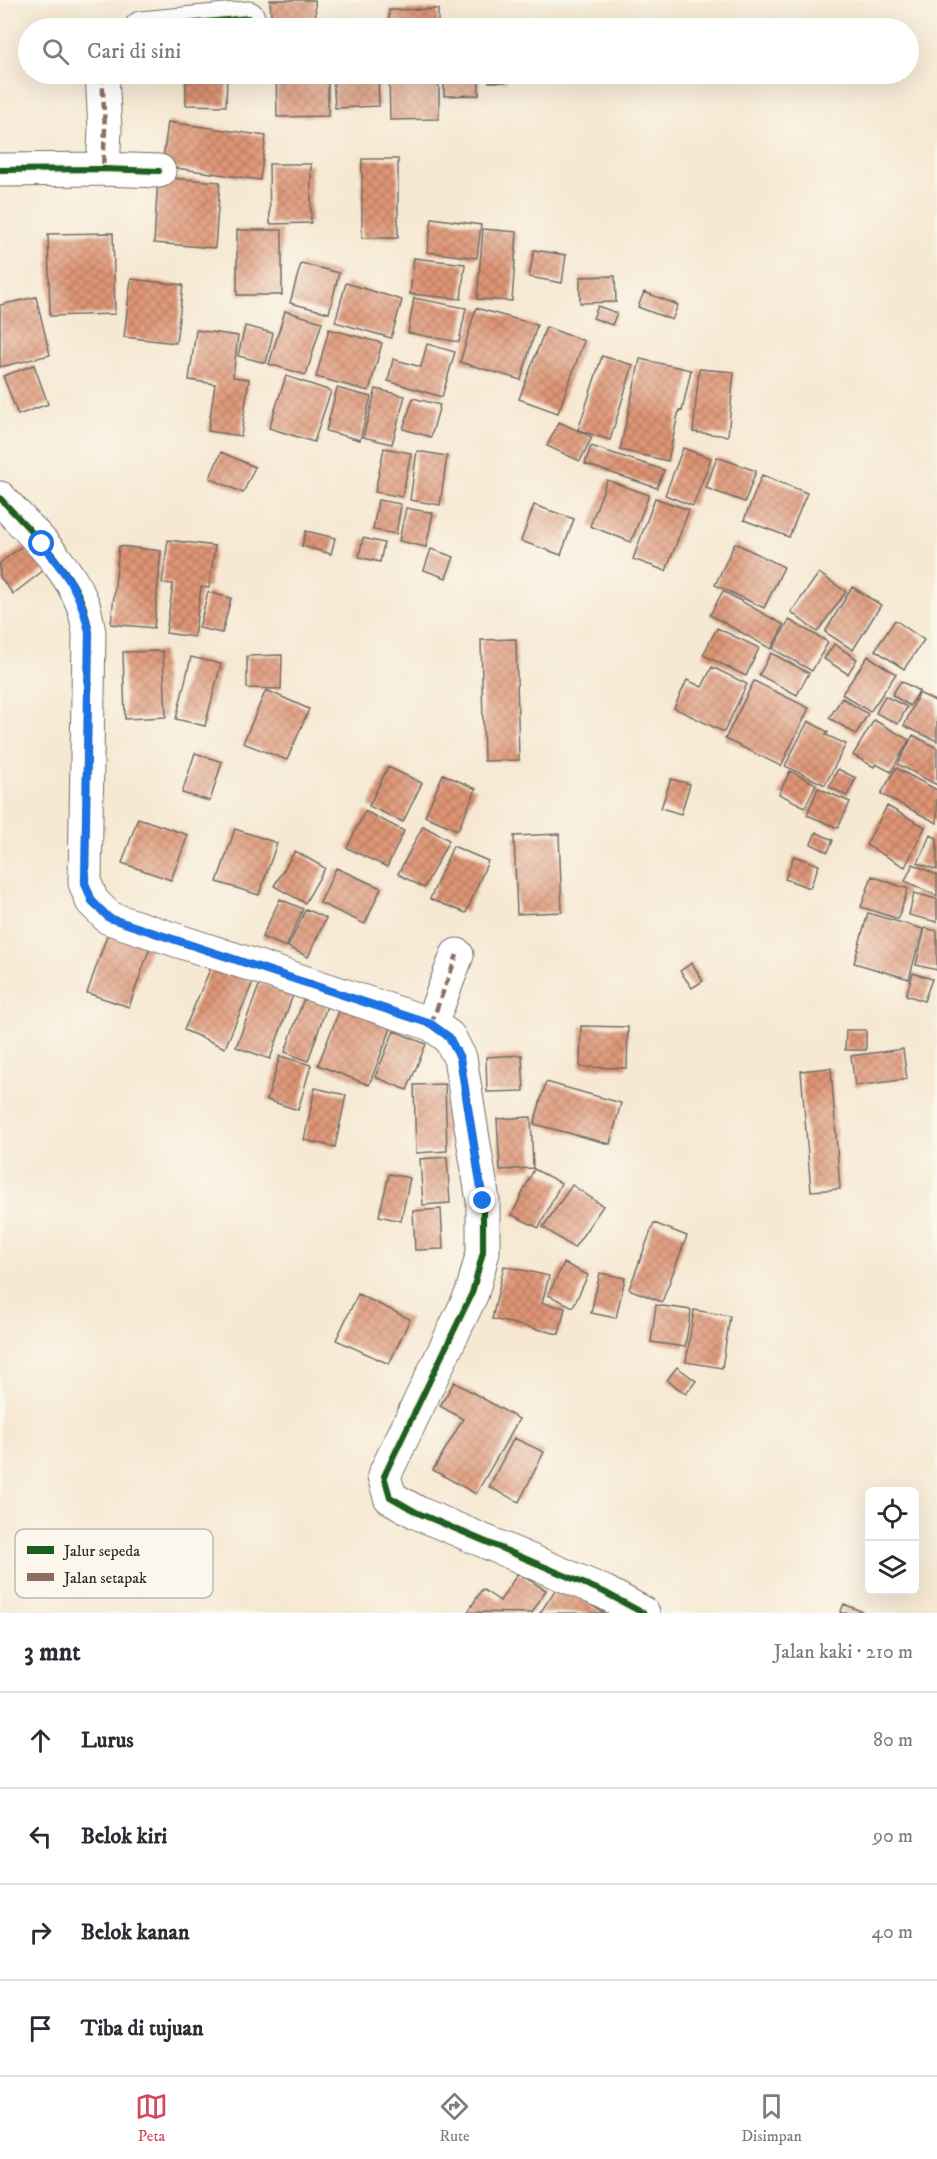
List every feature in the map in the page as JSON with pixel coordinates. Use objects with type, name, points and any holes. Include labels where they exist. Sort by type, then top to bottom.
[{"type":"street","points":[[103,84],[105,129],[103,168]]},
{"type":"street","points":[[0,170],[103,168],[159,171]]},
{"type":"street","points":[[0,498],[42,544],[71,581],[83,605],[89,632],[85,883],[92,901],[109,918],[431,1024],[449,1037],[460,1058],[483,1201],[483,1252],[472,1293],[384,1476],[390,1497],[418,1513],[604,1592],[643,1613]]},
{"type":"street","points":[[431,1024],[457,955]]},
{"type":"building","points":[[270,0],[315,0],[316,18],[271,18]]},
{"type":"building","points":[[438,9],[438,18],[389,18],[389,10]]},
{"type":"building","points":[[186,84],[227,84],[226,106],[186,105]]},
{"type":"building","points":[[276,84],[328,84],[328,116],[277,117]]},
{"type":"building","points":[[334,84],[378,84],[379,106],[335,108]]},
{"type":"building","points":[[389,84],[439,84],[439,119],[390,120]]},
{"type":"building","points":[[444,84],[479,84],[479,95],[444,96]]},
{"type":"building","points":[[168,122],[266,136],[260,180],[162,166]]},
{"type":"building","points":[[362,159],[398,159],[398,238],[362,238]]},
{"type":"building","points":[[269,164],[311,164],[311,223],[270,224]]},
{"type":"building","points":[[158,177],[220,182],[215,248],[154,243]]},
{"type":"building","points":[[432,218],[481,225],[477,258],[427,252]]},
{"type":"building","points":[[483,229],[517,232],[512,301],[477,299]]},
{"type":"building","points":[[237,230],[282,230],[282,295],[237,295]]},
{"type":"building","points":[[113,233],[115,314],[50,316],[48,234]]},
{"type":"building","points":[[534,250],[566,255],[562,283],[529,277]]},
{"type":"building","points":[[414,258],[465,264],[461,299],[410,294]]},
{"type":"building","points":[[301,263],[339,273],[329,313],[290,303]]},
{"type":"building","points":[[615,276],[616,302],[580,303],[580,277]]},
{"type":"building","points":[[131,279],[183,285],[176,343],[124,337]]},
{"type":"building","points":[[346,283],[402,300],[391,338],[335,322]]},
{"type":"building","points":[[644,292],[678,305],[672,320],[638,307]]},
{"type":"building","points":[[36,297],[50,355],[0,367],[0,305]]},
{"type":"building","points":[[414,298],[466,308],[459,342],[408,333]]},
{"type":"building","points":[[598,306],[617,313],[612,325],[593,318]]},
{"type":"building","points":[[476,308],[537,325],[521,380],[460,362]]},
{"type":"building","points":[[285,311],[322,322],[306,375],[269,364]]},
{"type":"building","points":[[245,326],[273,333],[266,363],[238,356]]},
{"type":"building","points":[[546,327],[584,341],[558,413],[519,399]]},
{"type":"building","points":[[329,329],[382,343],[369,391],[316,377]]},
{"type":"building","points":[[196,330],[238,336],[233,377],[249,379],[241,436],[208,431],[215,384],[189,380]]},
{"type":"building","points":[[427,344],[455,352],[442,397],[388,381],[393,359],[421,367]]},
{"type":"building","points":[[602,356],[633,365],[610,440],[578,430]]},
{"type":"building","points":[[640,359],[691,370],[682,411],[679,410],[668,461],[620,450]]},
{"type":"building","points":[[34,365],[48,404],[18,415],[3,376]]},
{"type":"building","points":[[699,369],[734,372],[728,436],[693,432]]},
{"type":"building","points":[[286,376],[331,391],[314,442],[269,428]]},
{"type":"building","points":[[337,388],[371,397],[360,440],[326,431]]},
{"type":"building","points":[[376,389],[405,396],[392,444],[363,437]]},
{"type":"building","points":[[413,398],[440,405],[431,437],[403,429]]},
{"type":"building","points":[[559,422],[592,437],[580,461],[547,446]]},
{"type":"building","points":[[591,446],[664,470],[657,488],[585,464]]},
{"type":"building","points":[[384,448],[411,453],[402,497],[375,492]]},
{"type":"building","points":[[683,448],[711,458],[693,506],[665,495]]},
{"type":"building","points":[[417,451],[447,456],[440,505],[410,500]]},
{"type":"building","points":[[221,452],[255,467],[243,493],[210,478]]},
{"type":"building","points":[[717,457],[756,471],[745,502],[706,488]]},
{"type":"building","points":[[762,475],[807,493],[789,537],[744,520]]},
{"type":"building","points":[[607,480],[649,495],[631,542],[590,526]]},
{"type":"building","points":[[655,498],[689,510],[666,571],[633,559]]},
{"type":"building","points":[[378,500],[401,504],[396,534],[373,530]]},
{"type":"building","points":[[534,505],[574,519],[561,555],[521,541]]},
{"type":"building","points":[[406,508],[433,513],[426,547],[399,541]]},
{"type":"building","points":[[306,531],[335,538],[331,554],[302,546]]},
{"type":"building","points":[[363,538],[384,543],[380,562],[359,557]]},
{"type":"building","points":[[168,540],[215,546],[209,588],[201,587],[194,637],[166,633],[173,584],[162,583]]},
{"type":"building","points":[[735,543],[784,567],[764,608],[715,585]]},
{"type":"building","points":[[23,545],[44,570],[13,594],[0,577],[0,563]]},
{"type":"building","points":[[119,546],[161,551],[154,628],[111,624]]},
{"type":"building","points":[[431,549],[454,557],[446,578],[424,570]]},
{"type":"building","points":[[819,573],[846,592],[817,632],[791,612]]},
{"type":"building","points":[[852,587],[881,605],[853,650],[825,632]]},
{"type":"building","points":[[723,591],[784,625],[771,649],[710,615]]},
{"type":"building","points":[[208,592],[231,598],[222,633],[199,628]]},
{"type":"building","points":[[789,620],[828,642],[812,671],[773,649]]},
{"type":"building","points":[[895,620],[924,640],[904,669],[875,650]]},
{"type":"building","points":[[717,628],[759,648],[746,676],[703,655]]},
{"type":"building","points":[[516,639],[519,760],[484,761],[481,640]]},
{"type":"building","points":[[834,644],[857,659],[848,674],[824,659]]},
{"type":"building","points":[[163,651],[166,717],[125,719],[123,652]]},
{"type":"building","points":[[771,653],[809,673],[797,695],[759,675]]},
{"type":"building","points":[[282,655],[281,689],[247,688],[247,656]]},
{"type":"building","points":[[868,656],[896,674],[870,712],[842,694]]},
{"type":"building","points":[[191,657],[221,664],[205,726],[176,719]]},
{"type":"building","points":[[712,667],[747,684],[724,732],[674,708],[687,680],[702,687]]},
{"type":"building","points":[[754,681],[809,708],[781,766],[725,739]]},
{"type":"building","points":[[901,681],[919,691],[910,706],[892,695]]},
{"type":"building","points":[[266,690],[309,709],[287,760],[243,743]]},
{"type":"building","points":[[919,693],[937,702],[937,741],[904,726]]},
{"type":"building","points":[[885,696],[907,707],[898,724],[876,713]]},
{"type":"building","points":[[842,698],[868,714],[856,734],[829,718]]},
{"type":"building","points":[[874,720],[909,740],[891,772],[876,764],[874,767],[853,755]]},
{"type":"building","points":[[808,721],[828,732],[826,735],[846,744],[825,785],[785,766]]},
{"type":"building","points":[[913,735],[937,748],[937,785],[898,764]]},
{"type":"building","points":[[195,753],[222,762],[210,801],[182,793]]},
{"type":"building","points":[[388,767],[422,783],[403,822],[369,806]]},
{"type":"building","points":[[896,768],[937,790],[937,823],[881,794]]},
{"type":"building","points":[[838,769],[856,778],[847,796],[829,787]]},
{"type":"building","points":[[790,771],[816,784],[805,807],[779,794]]},
{"type":"building","points":[[443,774],[476,789],[458,830],[425,816]]},
{"type":"building","points":[[671,779],[690,784],[681,814],[661,808]]},
{"type":"building","points":[[818,788],[850,802],[838,828],[807,815]]},
{"type":"building","points":[[887,806],[925,827],[905,867],[866,845]]},
{"type":"building","points":[[365,811],[404,831],[387,867],[347,848]]},
{"type":"building","points":[[138,818],[188,835],[171,880],[122,863]]},
{"type":"building","points":[[423,826],[449,840],[424,888],[398,874]]},
{"type":"building","points":[[235,829],[277,843],[259,895],[217,882]]},
{"type":"building","points":[[816,832],[833,840],[828,852],[811,844]]},
{"type":"building","points":[[559,834],[562,912],[517,914],[514,836]]},
{"type":"building","points":[[930,835],[937,838],[937,870],[918,863]]},
{"type":"building","points":[[453,846],[488,861],[466,913],[430,899]]},
{"type":"building","points":[[295,851],[325,868],[305,903],[274,886]]},
{"type":"building","points":[[794,856],[819,865],[810,888],[785,879]]},
{"type":"building","points":[[913,864],[937,875],[937,896],[905,881]]},
{"type":"building","points":[[336,868],[381,888],[365,924],[320,903]]},
{"type":"building","points":[[872,876],[908,889],[898,919],[861,907]]},
{"type":"building","points":[[914,893],[937,899],[937,922],[909,915]]},
{"type":"building","points":[[280,899],[303,909],[286,947],[262,937]]},
{"type":"building","points":[[306,909],[326,918],[308,957],[288,947]]},
{"type":"building","points":[[868,913],[923,929],[909,979],[854,963]]},
{"type":"building","points":[[110,927],[152,942],[129,1007],[87,993]]},
{"type":"building","points":[[925,928],[937,931],[937,970],[916,965]]},
{"type":"building","points":[[692,963],[703,981],[692,988],[680,971]]},
{"type":"building","points":[[212,965],[253,982],[225,1048],[184,1030]]},
{"type":"building","points":[[913,973],[932,979],[924,1001],[906,995]]},
{"type":"building","points":[[260,983],[293,995],[270,1059],[236,1047]]},
{"type":"building","points":[[304,998],[327,1006],[308,1061],[285,1052]]},
{"type":"building","points":[[341,1006],[392,1026],[369,1085],[318,1065]]},
{"type":"building","points":[[581,1026],[628,1027],[627,1068],[580,1067]]},
{"type":"building","points":[[846,1030],[866,1030],[866,1050],[845,1050]]},
{"type":"building","points":[[394,1031],[426,1044],[407,1090],[375,1077]]},
{"type":"building","points":[[903,1049],[907,1079],[855,1086],[851,1056]]},
{"type":"building","points":[[522,1055],[524,1091],[487,1092],[486,1057]]},
{"type":"building","points":[[280,1056],[311,1065],[298,1110],[267,1100]]},
{"type":"building","points":[[831,1068],[840,1189],[811,1191],[801,1071]]},
{"type":"building","points":[[546,1082],[621,1103],[610,1144],[534,1124]]},
{"type":"building","points":[[445,1084],[447,1151],[416,1153],[414,1085]]},
{"type":"building","points":[[315,1088],[346,1095],[335,1147],[304,1140]]},
{"type":"building","points":[[531,1117],[533,1168],[500,1170],[497,1119]]},
{"type":"building","points":[[447,1157],[450,1203],[423,1205],[420,1159]]},
{"type":"building","points":[[534,1169],[561,1183],[539,1228],[512,1215]]},
{"type":"building","points":[[389,1174],[410,1178],[401,1221],[379,1216]]},
{"type":"building","points":[[572,1185],[603,1206],[574,1248],[543,1227]]},
{"type":"building","points":[[441,1209],[443,1249],[415,1250],[413,1211]]},
{"type":"building","points":[[654,1223],[687,1236],[662,1302],[629,1289]]},
{"type":"building","points":[[564,1263],[588,1275],[573,1307],[548,1295]]},
{"type":"building","points":[[504,1266],[549,1276],[542,1303],[565,1308],[559,1334],[492,1319]]},
{"type":"building","points":[[600,1273],[625,1278],[616,1318],[591,1313]]},
{"type":"building","points":[[358,1294],[410,1319],[389,1364],[336,1340]]},
{"type":"building","points":[[656,1305],[691,1310],[685,1347],[651,1342]]},
{"type":"building","points":[[694,1310],[730,1316],[722,1368],[686,1362]]},
{"type":"building","points":[[677,1367],[696,1381],[686,1394],[667,1380]]},
{"type":"building","points":[[454,1382],[519,1419],[476,1494],[433,1470],[463,1419],[440,1406]]},
{"type":"building","points":[[514,1438],[544,1452],[519,1502],[489,1487]]},
{"type":"building","points":[[518,1573],[546,1590],[532,1613],[468,1612],[482,1589],[500,1601]]},
{"type":"building","points":[[559,1584],[604,1613],[540,1613]]},
{"type":"building","points":[[844,1604],[865,1613],[840,1613]]},
{"type":"marked path","points":[[103,84],[105,129],[103,169]]},
{"type":"marked path","points":[[431,1024],[457,955]]},
{"type":"cycle path","points":[[0,170],[159,171]]},
{"type":"cycle path","points":[[0,498],[58,562],[76,590],[86,615],[89,632],[85,883],[92,901],[109,918],[431,1024],[449,1037],[460,1058],[483,1201],[483,1252],[472,1293],[384,1476],[390,1497],[418,1513],[604,1592],[643,1613]]},
{"type":"route","points":[[42,544],[71,581],[83,605],[89,632],[85,883],[92,901],[109,918],[431,1024],[449,1037],[460,1058],[483,1201]]}]
